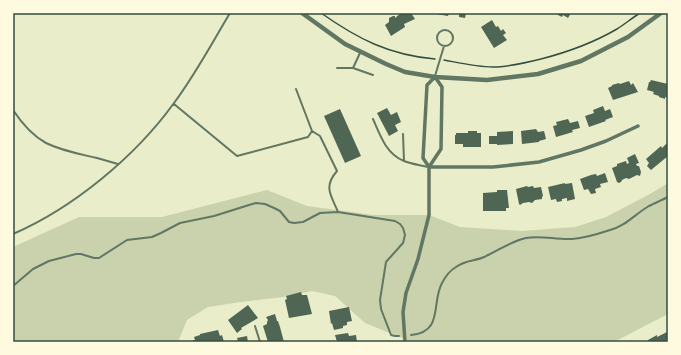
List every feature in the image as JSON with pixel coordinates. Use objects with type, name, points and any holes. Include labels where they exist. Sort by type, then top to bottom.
[{"type":"street","points":[[302,13],[345,44],[405,72],[435,77],[487,80],[538,74],[581,61],[628,37],[661,13]]},
{"type":"street","points":[[405,342],[403,312],[406,293],[418,259],[429,215],[429,167],[423,158],[427,85],[435,77]]},
{"type":"street","points":[[429,167],[441,150],[442,87],[435,77]]},
{"type":"street","points":[[429,167],[493,167],[539,162],[606,141],[638,126]]},
{"type":"lane","points":[[13,234],[45,219],[87,189],[143,141],[174,104],[230,13]]},
{"type":"lane","points":[[445,30],[451,34],[452,38],[449,45],[444,46],[439,44],[437,36],[440,32],[445,30]]},
{"type":"lane","points":[[435,77],[444,46]]},
{"type":"lane","points":[[353,68],[360,52]]},
{"type":"lane","points":[[337,68],[353,68],[373,75]]},
{"type":"lane","points":[[296,89],[312,131],[320,136],[337,171],[329,184],[329,190],[338,212]]},
{"type":"lane","points":[[174,104],[237,156],[308,137],[312,131]]},
{"type":"lane","points":[[13,110],[33,133],[45,142],[58,148],[118,164]]},
{"type":"lane","points":[[373,119],[384,144],[393,155],[404,161],[429,167]]},
{"type":"lane","points":[[403,134],[404,161]]},
{"type":"lane","points":[[411,335],[419,334],[433,323],[442,282],[456,266],[464,262],[483,258],[524,238],[535,237],[571,239],[613,230],[624,225],[649,206],[668,197]]},
{"type":"lane","points":[[13,286],[33,269],[49,261],[76,254],[99,258],[127,240],[152,236],[189,220],[214,216],[256,203],[274,208],[289,222],[294,223],[302,222],[320,213],[338,212],[395,221],[403,228],[405,235],[403,243],[386,262],[380,300],[381,309],[392,335],[399,336]]},
{"type":"lane","points":[[255,326],[260,342]]},
{"type":"path","points":[[321,13],[357,36],[391,51],[407,55],[492,67],[530,62],[574,50],[598,40],[619,28],[640,13]]},
{"type":"green space","points":[[668,183],[668,314],[614,342],[412,342],[365,323],[335,296],[312,291],[283,297],[208,307],[187,320],[178,342],[13,342],[13,247],[79,217],[162,217],[267,190],[307,206],[374,215],[429,215],[460,227],[522,231],[575,227],[606,217]]},
{"type":"building","points":[[401,13],[411,13],[415,19],[404,24],[405,27],[391,36],[385,25],[389,22],[389,18],[395,16],[395,18]]},
{"type":"building","points":[[436,13],[449,13],[448,16]]},
{"type":"building","points":[[459,13],[466,13],[465,18],[459,17]]},
{"type":"building","points":[[554,13],[571,13],[568,18]]},
{"type":"building","points":[[492,20],[496,27],[498,26],[501,31],[503,29],[506,33],[503,35],[507,40],[494,48],[481,27]]},
{"type":"building","points":[[651,80],[668,84],[668,98],[665,97],[665,99],[659,97],[653,94],[654,92],[647,90]]},
{"type":"building","points":[[629,81],[631,85],[633,83],[638,92],[613,100],[608,88],[612,85]]},
{"type":"building","points":[[603,106],[605,111],[610,109],[613,117],[589,127],[585,116],[594,113],[593,110]]},
{"type":"building","points":[[387,108],[391,115],[397,112],[401,122],[395,125],[398,131],[389,136],[377,113]]},
{"type":"building","points":[[340,109],[361,156],[345,163],[324,116]]},
{"type":"building","points":[[568,119],[570,123],[578,121],[580,128],[572,130],[573,132],[556,137],[553,126],[557,125],[556,122]]},
{"type":"building","points":[[536,129],[538,132],[544,131],[546,139],[539,142],[522,144],[521,131]]},
{"type":"building","points":[[468,131],[477,131],[477,133],[481,133],[481,147],[463,147],[463,144],[455,144],[456,133],[468,133]]},
{"type":"building","points":[[513,131],[513,144],[489,144],[489,136],[497,136],[497,132]]},
{"type":"building","points":[[668,142],[668,156],[651,170],[647,166],[649,163],[646,159]]},
{"type":"building","points":[[635,154],[639,163],[636,164],[639,166],[641,172],[640,176],[637,175],[629,179],[626,178],[619,183],[617,182],[612,168],[617,166],[617,164],[626,161],[627,164],[629,163],[627,158]]},
{"type":"building","points":[[605,173],[608,182],[600,184],[601,187],[595,189],[596,193],[591,194],[588,189],[584,190],[580,179],[591,175],[596,174],[597,176]]},
{"type":"building","points":[[572,183],[575,199],[567,201],[567,198],[557,202],[556,199],[551,200],[548,187]]},
{"type":"building","points":[[533,186],[534,188],[541,187],[543,196],[542,199],[535,200],[532,203],[523,203],[520,205],[516,189]]},
{"type":"building","points":[[497,190],[507,190],[509,208],[506,208],[506,211],[483,211],[483,193],[497,192]]},
{"type":"building","points":[[301,292],[302,295],[307,295],[312,314],[289,318],[285,300],[287,299],[286,296]]},
{"type":"building","points":[[248,305],[258,318],[241,328],[242,329],[237,333],[228,320]]},
{"type":"building","points":[[349,307],[352,321],[347,322],[347,325],[343,326],[343,328],[334,330],[332,323],[331,324],[329,311]]},
{"type":"building","points":[[275,314],[284,342],[268,342],[263,326],[267,324],[268,320],[266,317]]},
{"type":"building","points":[[218,330],[220,336],[222,335],[224,342],[194,342],[193,340],[195,340],[194,337],[200,334]]},
{"type":"building","points":[[667,332],[668,342],[649,342],[648,340],[657,335],[657,337]]},
{"type":"building","points":[[348,333],[349,336],[356,335],[357,342],[337,342],[335,335]]},
{"type":"building","points":[[247,336],[248,342],[238,342],[237,338]]}]
